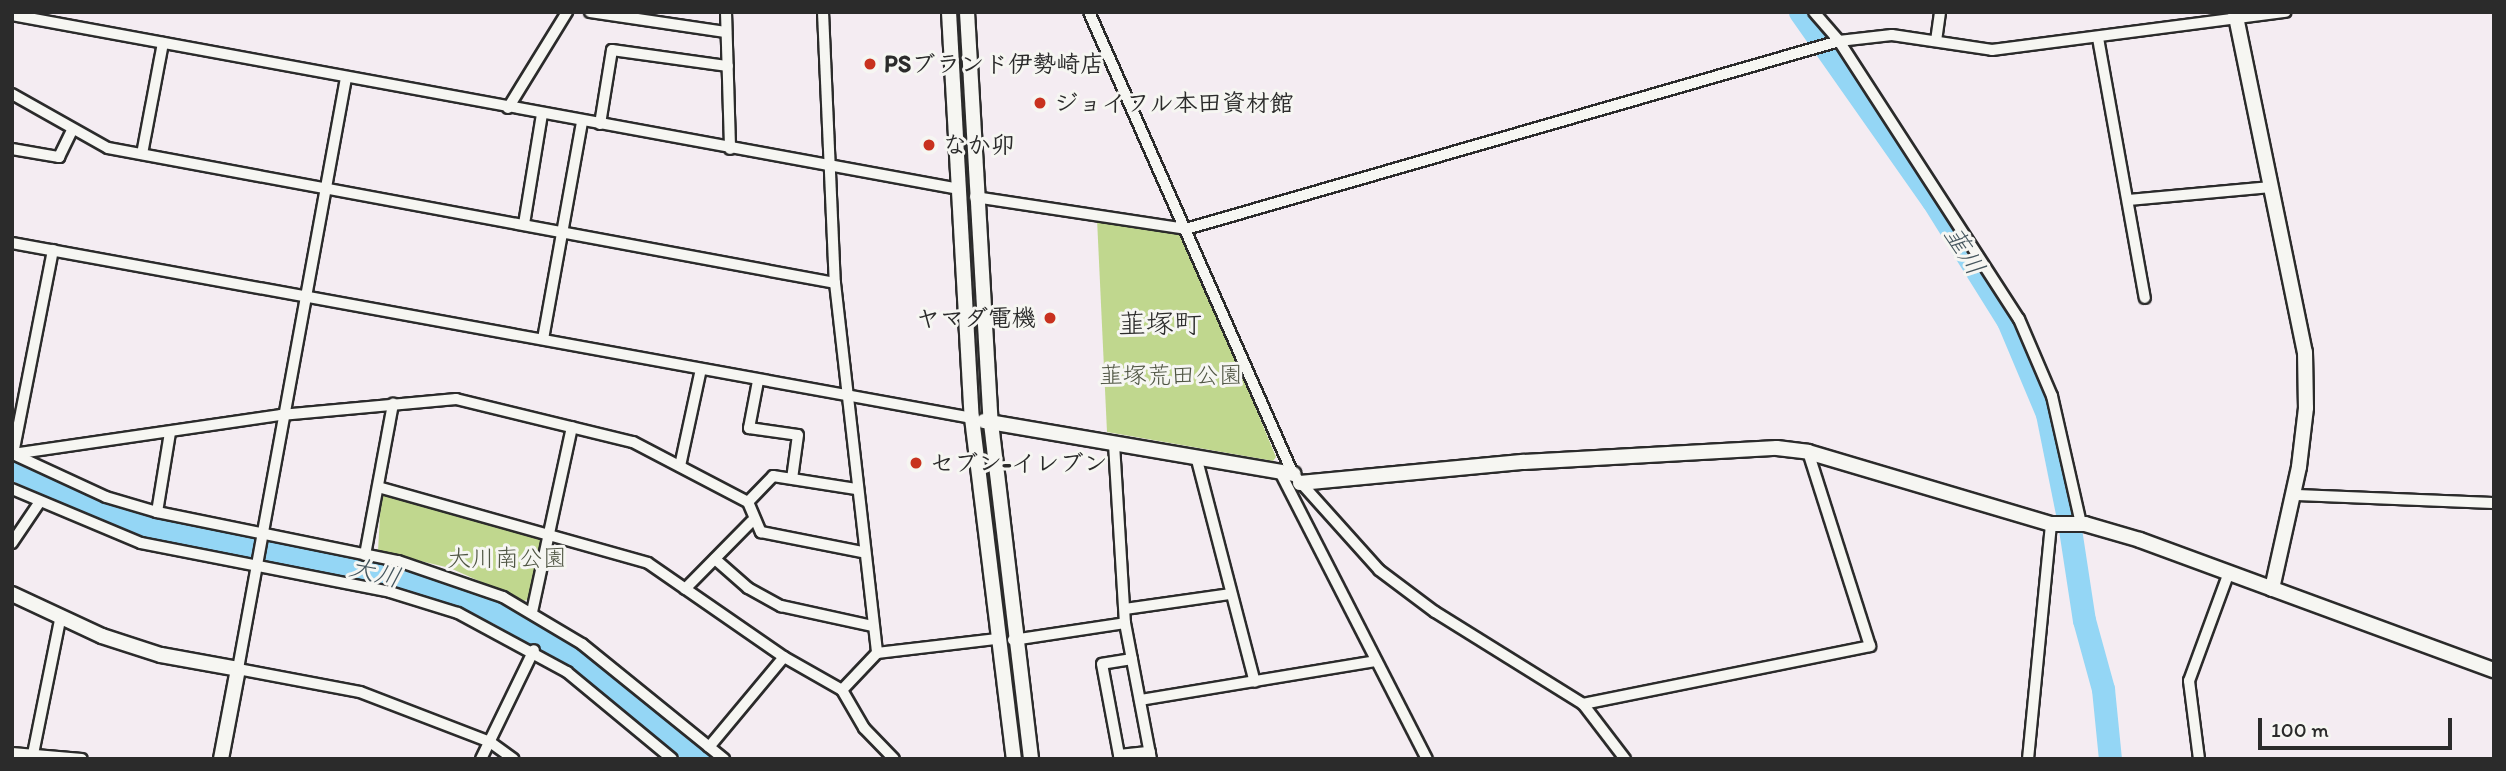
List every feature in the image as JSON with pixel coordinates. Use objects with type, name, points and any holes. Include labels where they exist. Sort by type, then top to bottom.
[{"type":"street","points":[[508,108],[567,12]]},
{"type":"street","points":[[590,12],[726,32]]},
{"type":"street","points":[[726,12],[730,149]]},
{"type":"street","points":[[823,12],[835,283],[862,552],[877,653]]},
{"type":"street","points":[[949,12],[972,418],[997,639],[1014,759]]},
{"type":"street","points":[[967,12],[975,197],[991,423],[1013,640],[1031,759]]},
{"type":"street","points":[[1089,12],[1186,229],[1291,477],[1375,661],[1427,759]]},
{"type":"street","points":[[1814,12],[1836,41],[2032,346],[2066,442],[2081,524]]},
{"type":"street","points":[[1936,41],[1940,12]]},
{"type":"street","points":[[975,197],[1186,229],[1836,41],[1875,35],[1992,50],[2098,38],[2235,15],[2286,12]]},
{"type":"street","points":[[12,15],[582,123],[600,124],[830,168],[958,189]]},
{"type":"street","points":[[2235,15],[2305,352],[2306,408],[2295,495],[2272,589]]},
{"type":"street","points":[[2098,38],[2144,298]]},
{"type":"street","points":[[142,154],[163,44]]},
{"type":"street","points":[[600,124],[612,50],[727,66]]},
{"type":"street","points":[[221,759],[258,536],[346,78]]},
{"type":"street","points":[[12,94],[72,131],[107,148],[326,186],[835,283]]},
{"type":"street","points":[[524,224],[542,114]]},
{"type":"street","points":[[543,339],[582,123]]},
{"type":"street","points":[[12,149],[59,157],[72,131]]},
{"type":"street","points":[[2128,200],[2272,187]]},
{"type":"street","points":[[12,243],[304,298],[543,339],[758,382],[972,418],[1291,477],[1777,448],[1808,452],[2051,524],[2081,524],[2229,572],[2494,670]]},
{"type":"street","points":[[13,454],[53,250]]},
{"type":"street","points":[[680,466],[701,369]]},
{"type":"street","points":[[758,382],[749,428],[798,435],[792,479]]},
{"type":"street","points":[[13,454],[281,415],[456,399],[633,442],[748,502]]},
{"type":"street","points":[[365,555],[393,404]]},
{"type":"street","points":[[532,612],[572,428]]},
{"type":"street","points":[[157,513],[170,433]]},
{"type":"street","points":[[1114,444],[1125,623],[1140,700],[1150,755],[1119,755],[1102,664],[1132,659]]},
{"type":"street","points":[[1583,704],[1870,646],[1808,452]]},
{"type":"street","points":[[13,454],[106,497],[157,513],[258,536],[365,555],[470,584],[532,612],[582,644],[724,759]]},
{"type":"street","points":[[1197,460],[1255,682]]},
{"type":"street","points":[[748,502],[772,476],[856,489]]},
{"type":"street","points":[[1291,477],[1400,587],[1583,704],[1625,759]]},
{"type":"street","points":[[378,486],[634,556],[784,657],[842,690],[864,728],[894,759]]},
{"type":"street","points":[[12,489],[39,503],[141,543],[428,603],[534,650],[672,759]]},
{"type":"street","points":[[2295,495],[2494,503]]},
{"type":"street","points":[[748,502],[752,521],[761,532],[862,552]]},
{"type":"street","points":[[12,543],[39,503]]},
{"type":"street","points":[[685,589],[752,521]]},
{"type":"street","points":[[2028,759],[2051,524]]},
{"type":"street","points":[[715,559],[748,588],[780,606],[872,626]]},
{"type":"street","points":[[2199,759],[2189,681],[2229,572]]},
{"type":"street","points":[[12,594],[60,620],[161,655],[360,692],[490,742],[513,759]]},
{"type":"street","points":[[1125,609],[1231,594]]},
{"type":"street","points":[[32,757],[60,620]]},
{"type":"street","points":[[1013,640],[1125,623]]},
{"type":"street","points":[[842,690],[877,653],[997,639]]},
{"type":"street","points":[[481,759],[534,650]]},
{"type":"street","points":[[709,747],[784,657]]},
{"type":"street","points":[[1140,700],[1375,661]]},
{"type":"street","points":[[12,754],[82,759]]},
{"type":"green space","name":"韮塚荒田公園","points":[[1097,219],[1183,233],[1276,457],[1273,461],[1107,432]]},
{"type":"green space","name":"大川南公園","points":[[388,494],[538,536],[542,542],[531,598],[524,601],[450,568],[378,551],[381,497]]},
{"type":"waterway","name":"韮川","points":[[1800,12],[1933,201],[2008,321],[2047,414],[2068,518]]},
{"type":"waterway","name":"大川","points":[[12,468],[138,524],[394,575],[497,612],[574,658],[701,759]]},
{"type":"waterway","name":"韮川","points":[[2070,529],[2084,620],[2103,689],[2110,759]]},
{"type":"place","name":"PSブランド伊勢崎店","points":[[870,64]]},
{"type":"place","name":"ジョイフル本田資材館","points":[[1040,103]]},
{"type":"place","name":"なか卯","points":[[929,145]]},
{"type":"place","name":"ヤマダ電機","points":[[1050,318]]},
{"type":"place","name":"セブン-イレブン","points":[[916,463]]},
{"type":"district","name":"韮塚町","points":[[1160,323]]}]
